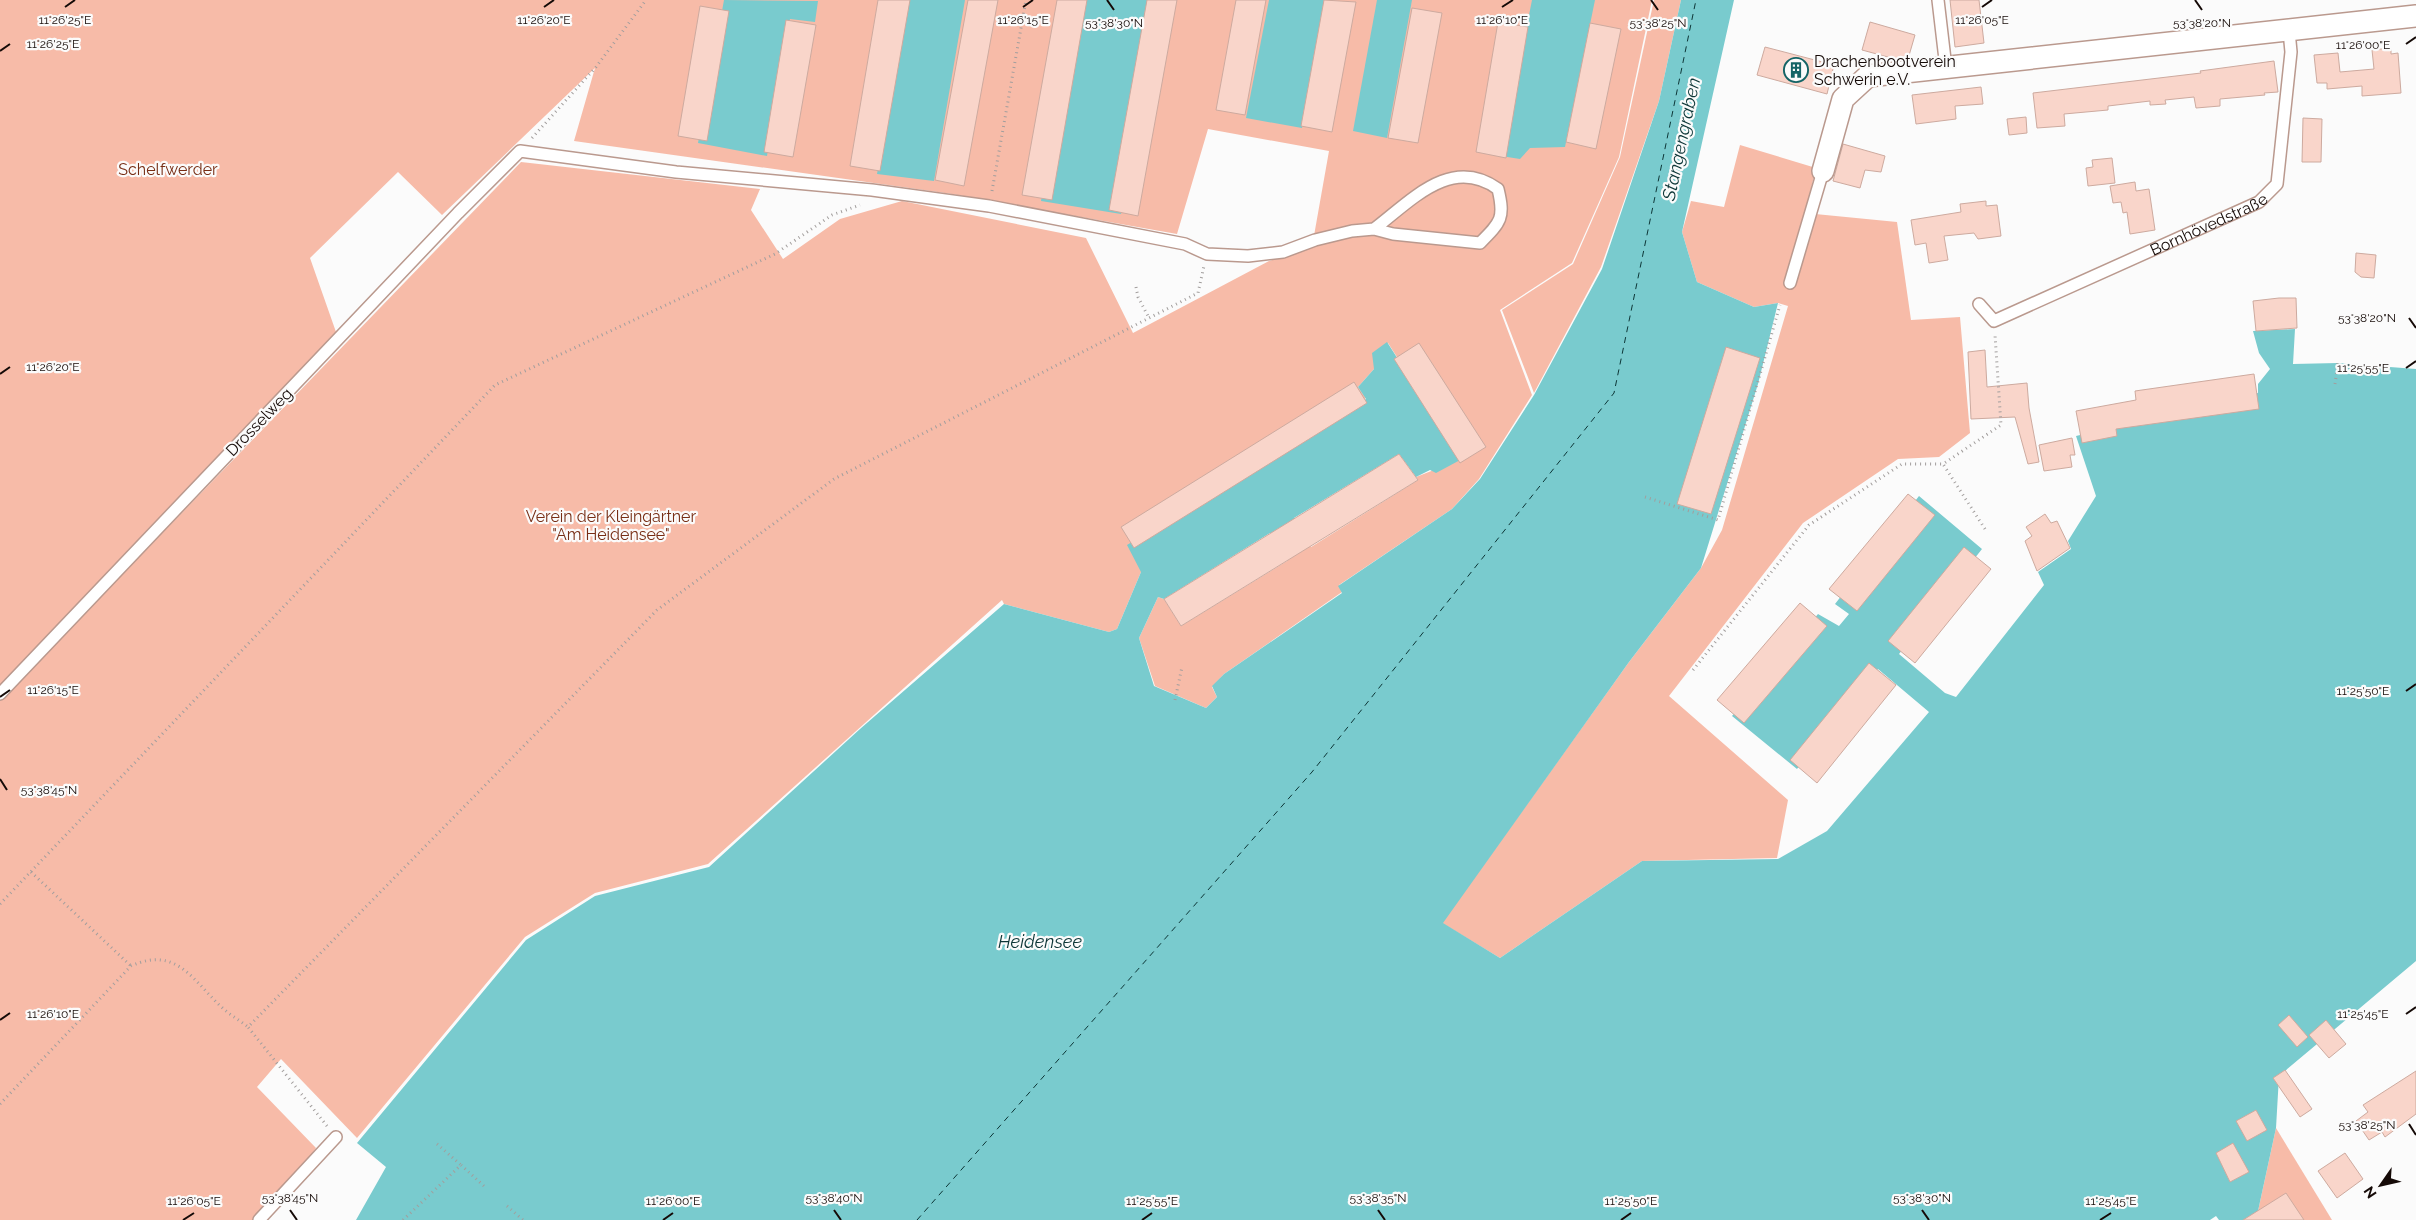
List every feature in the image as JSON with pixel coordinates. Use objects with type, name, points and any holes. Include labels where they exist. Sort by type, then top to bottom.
[{"type":"street","points":[[1823,171],[1843,100],[1868,76],[2416,16]]},
{"type":"lane","points":[[1938,0],[1946,68]]},
{"type":"lane","name":"Bornhövedstraße","points":[[1994,321],[2259,202],[2277,184],[2291,52],[2289,31]]},
{"type":"lane","points":[[520,151],[676,172],[872,190],[989,206],[1185,244],[1207,254],[1248,256],[1283,252],[1315,240],[1352,231],[1374,229],[1393,234],[1480,243],[1497,226],[1503,210],[1498,189],[1484,179],[1454,176],[1431,186],[1374,229]]},
{"type":"lane","name":"Drosselweg","points":[[0,694],[451,220],[520,151]]},
{"type":"lane","points":[[1790,283],[1823,171]]},
{"type":"lane","points":[[1979,304],[1994,321]]},
{"type":"lane","points":[[259,1220],[336,1137]]},
{"type":"path","points":[[520,151],[596,67],[646,0]]},
{"type":"path","points":[[989,206],[1026,0]]},
{"type":"path","points":[[0,904],[495,384],[775,254],[832,215],[867,201],[872,190]]},
{"type":"path","points":[[248,1027],[657,610],[834,480],[1198,293],[1207,254]]},
{"type":"path","points":[[1136,287],[1138,297],[1149,318]]},
{"type":"path","points":[[1645,497],[1718,520],[1780,305]]},
{"type":"path","points":[[1693,670],[1809,525],[1902,464],[1943,464],[2001,425],[1994,321]]},
{"type":"path","points":[[2336,384],[2338,363]]},
{"type":"path","points":[[1943,464],[1985,529]]},
{"type":"path","points":[[1175,700],[1182,667]]},
{"type":"path","points":[[31,872],[130,966]]},
{"type":"path","points":[[0,1104],[130,966],[139,962],[161,959],[181,966],[226,1011],[248,1027],[336,1137]]},
{"type":"path","points":[[438,1144],[485,1187]]},
{"type":"path","points":[[403,1220],[461,1165]]},
{"type":"path","points":[[508,1206],[523,1220]]},
{"type":"green space","points":[[0,0],[1652,0],[1619,157],[1572,263],[1500,310],[1532,395],[1479,479],[1452,509],[1339,585],[1342,592],[1224,674],[1212,687],[1217,697],[1206,708],[1155,686],[1139,638],[1158,597],[1164,599],[1181,626],[1287,561],[1309,544],[1311,547],[1418,480],[1416,477],[1462,459],[1388,343],[1374,369],[1358,387],[1366,398],[1259,463],[1141,572],[1117,629],[1109,632],[1004,604],[1002,600],[708,864],[595,893],[525,937],[357,1138],[281,1059],[257,1087],[316,1148],[295,1178],[255,1220],[0,1220],[0,701],[521,162],[760,189],[751,210],[783,259],[840,219],[902,201],[1086,238],[1133,333],[1269,261],[1312,247],[1329,151],[1208,129],[1177,234],[952,194],[574,141],[595,68],[442,215],[398,172],[310,258],[336,332],[116,573],[0,693]]},
{"type":"green space","points":[[1654,0],[1681,0],[1659,101],[1601,267],[1534,393],[1502,310],[1573,264],[1620,157]]},
{"type":"green space","points":[[1740,145],[1816,168],[1805,213],[1897,222],[1911,320],[1960,317],[1970,433],[1939,457],[1898,459],[1803,523],[1669,696],[1788,800],[1777,858],[1642,861],[1500,958],[1442,923],[1629,662],[1701,568],[1722,530],[1788,306],[1778,303],[1754,307],[1697,282],[1682,232],[1691,201],[1724,207]]},
{"type":"green space","points":[[2276,1128],[2332,1220],[2264,1220],[2258,1211]]},
{"type":"water","points":[[724,0],[818,1],[815,22],[790,19],[767,156],[698,143]]},
{"type":"water","points":[[907,0],[965,0],[934,181],[877,174]]},
{"type":"water","points":[[1074,0],[1156,0],[1121,214],[1041,201]]},
{"type":"water","points":[[1269,0],[1324,0],[1302,128],[1246,118]]},
{"type":"water","points":[[1377,0],[1412,0],[1387,138],[1353,131]]},
{"type":"water","points":[[1532,0],[1595,0],[1565,147],[1530,148],[1520,159],[1501,156]]},
{"type":"water","name":"Heidensee","points":[[1681,0],[1734,0],[1682,232],[1697,282],[1754,307],[1778,303],[1758,384],[1701,568],[1629,662],[1443,923],[1500,958],[1642,861],[1778,859],[1827,831],[1929,712],[1878,669],[1797,769],[1732,716],[1818,614],[1839,626],[1849,614],[1835,604],[1919,496],[1982,549],[1899,654],[1945,693],[1956,697],[2044,585],[2038,572],[2071,549],[2068,541],[2096,496],[2076,436],[2135,422],[2134,411],[2258,393],[2258,384],[2270,369],[2259,353],[2253,331],[2295,329],[2293,364],[2338,363],[2416,369],[2416,961],[2279,1076],[2276,1128],[2258,1211],[2264,1220],[2219,1220],[2216,1216],[2210,1220],[356,1220],[386,1167],[357,1143],[526,940],[595,896],[709,867],[860,729],[1004,604],[1109,632],[1117,629],[1141,572],[1127,545],[1366,399],[1358,387],[1374,369],[1372,353],[1387,342],[1462,459],[1436,473],[1430,470],[1416,477],[1399,454],[1294,518],[1309,544],[1285,557],[1270,533],[1164,599],[1158,597],[1139,638],[1154,686],[1206,708],[1217,697],[1212,686],[1224,674],[1342,593],[1338,586],[1452,509],[1480,479],[1534,395],[1602,269],[1659,101]]},
{"type":"building","points":[[878,0],[910,0],[880,171],[850,166]]},
{"type":"building","points":[[968,0],[998,0],[964,186],[935,180]]},
{"type":"building","points":[[1057,0],[1087,0],[1052,200],[1022,195]]},
{"type":"building","points":[[1147,0],[1177,0],[1138,216],[1109,210]]},
{"type":"building","points":[[1236,0],[1266,0],[1245,115],[1216,110]]},
{"type":"building","points":[[1324,0],[1356,2],[1332,132],[1301,126]]},
{"type":"building","points":[[1950,0],[1979,0],[1984,43],[1955,47]]},
{"type":"building","points":[[700,6],[729,11],[707,141],[678,136]]},
{"type":"building","points":[[1412,8],[1442,13],[1418,143],[1388,138]]},
{"type":"building","points":[[786,20],[816,25],[793,157],[764,152]]},
{"type":"building","points":[[1498,22],[1528,27],[1506,158],[1476,152]]},
{"type":"building","points":[[1870,22],[1915,35],[1908,59],[1899,60],[1862,50]]},
{"type":"building","points":[[1590,23],[1621,29],[1596,149],[1566,142]]},
{"type":"building","name":"Drachenbootverein Schwerin e.V.","points":[[1765,47],[1834,65],[1827,94],[1757,75]]},
{"type":"building","points":[[2391,48],[2391,54],[2398,53],[2401,93],[2362,96],[2362,86],[2327,89],[2327,83],[2317,83],[2314,55],[2338,53],[2340,72],[2374,69],[2372,50]]},
{"type":"building","points":[[2274,61],[2278,92],[2220,99],[2220,106],[2196,108],[2194,97],[2165,100],[2166,104],[2150,105],[2150,101],[2108,106],[2108,110],[2064,114],[2065,126],[2037,128],[2033,93],[2201,73],[2200,71]]},
{"type":"building","points":[[1981,87],[1983,104],[1955,106],[1956,119],[1916,124],[1912,95]]},
{"type":"building","points":[[2026,117],[2027,133],[2009,135],[2007,119]]},
{"type":"building","points":[[2303,118],[2322,119],[2321,162],[2302,162]]},
{"type":"building","points":[[1843,144],[1885,156],[1881,172],[1865,170],[1860,188],[1833,181]]},
{"type":"building","points":[[2112,158],[2115,183],[2088,186],[2086,168],[2093,167],[2092,160]]},
{"type":"building","points":[[2135,182],[2136,191],[2149,189],[2155,230],[2130,234],[2127,212],[2123,213],[2121,202],[2113,203],[2110,186]]},
{"type":"building","points":[[1986,201],[1986,206],[1997,205],[2001,236],[1978,239],[1974,233],[1944,236],[1948,260],[1929,263],[1926,243],[1915,245],[1911,220],[1961,212],[1960,204]]},
{"type":"building","points":[[2356,253],[2376,255],[2374,278],[2361,277],[2355,272]]},
{"type":"building","points":[[2296,298],[2297,328],[2256,331],[2253,301]]},
{"type":"building","points":[[1419,343],[1486,447],[1460,463],[1394,359]]},
{"type":"building","points":[[1726,347],[1760,358],[1711,514],[1677,504]]},
{"type":"building","points":[[1985,350],[1987,387],[2027,383],[2029,408],[2039,462],[2028,464],[2015,417],[1971,419],[1968,352]]},
{"type":"building","points":[[2254,374],[2259,409],[2116,429],[2117,436],[2082,443],[2076,411],[2136,400],[2135,391]]},
{"type":"building","points":[[1354,382],[1367,403],[1134,548],[1121,527]]},
{"type":"building","points":[[2072,438],[2075,455],[2070,455],[2072,467],[2044,471],[2039,445]]},
{"type":"building","points":[[1399,454],[1418,480],[1181,626],[1164,599]]},
{"type":"building","points":[[1908,494],[1935,515],[1857,611],[1829,589]]},
{"type":"building","points":[[2045,514],[2051,523],[2057,521],[2070,548],[2037,571],[2025,541],[2032,536],[2026,527]]},
{"type":"building","points":[[1964,547],[1991,569],[1915,663],[1888,641]]},
{"type":"building","points":[[1800,603],[1827,626],[1744,723],[1717,700]]},
{"type":"building","points":[[1869,663],[1896,685],[1817,783],[1790,760]]},
{"type":"building","points":[[2289,1015],[2308,1037],[2297,1047],[2278,1025]]},
{"type":"building","points":[[2326,1020],[2346,1044],[2329,1058],[2309,1035]]},
{"type":"building","points":[[2285,1070],[2312,1109],[2300,1117],[2273,1078]]},
{"type":"building","points":[[2416,1071],[2416,1114],[2385,1137],[2382,1132],[2369,1140],[2356,1121],[2368,1112],[2363,1105]]},
{"type":"building","points":[[2256,1110],[2267,1130],[2247,1141],[2236,1121]]},
{"type":"building","points":[[2233,1143],[2249,1172],[2230,1182],[2216,1153]]},
{"type":"building","points":[[2345,1153],[2363,1179],[2337,1198],[2318,1171]]},
{"type":"building","points":[[2286,1193],[2304,1220],[2243,1220]]},
{"type":"ferry route","points":[[917,1220],[1312,772],[1614,393],[1696,0]]},
{"type":"place","name":"Drachenbootverein Schwerin e.V.","points":[[1796,70]]},
{"type":"water label","name":"Stangengraben","points":[[1681,139]]},
{"type":"park label","name":"Schelfwerder","points":[[168,169]]},
{"type":"park label","name":"Verein der Kleingärtner \"Am Heidensee\"","points":[[611,525]]}]
